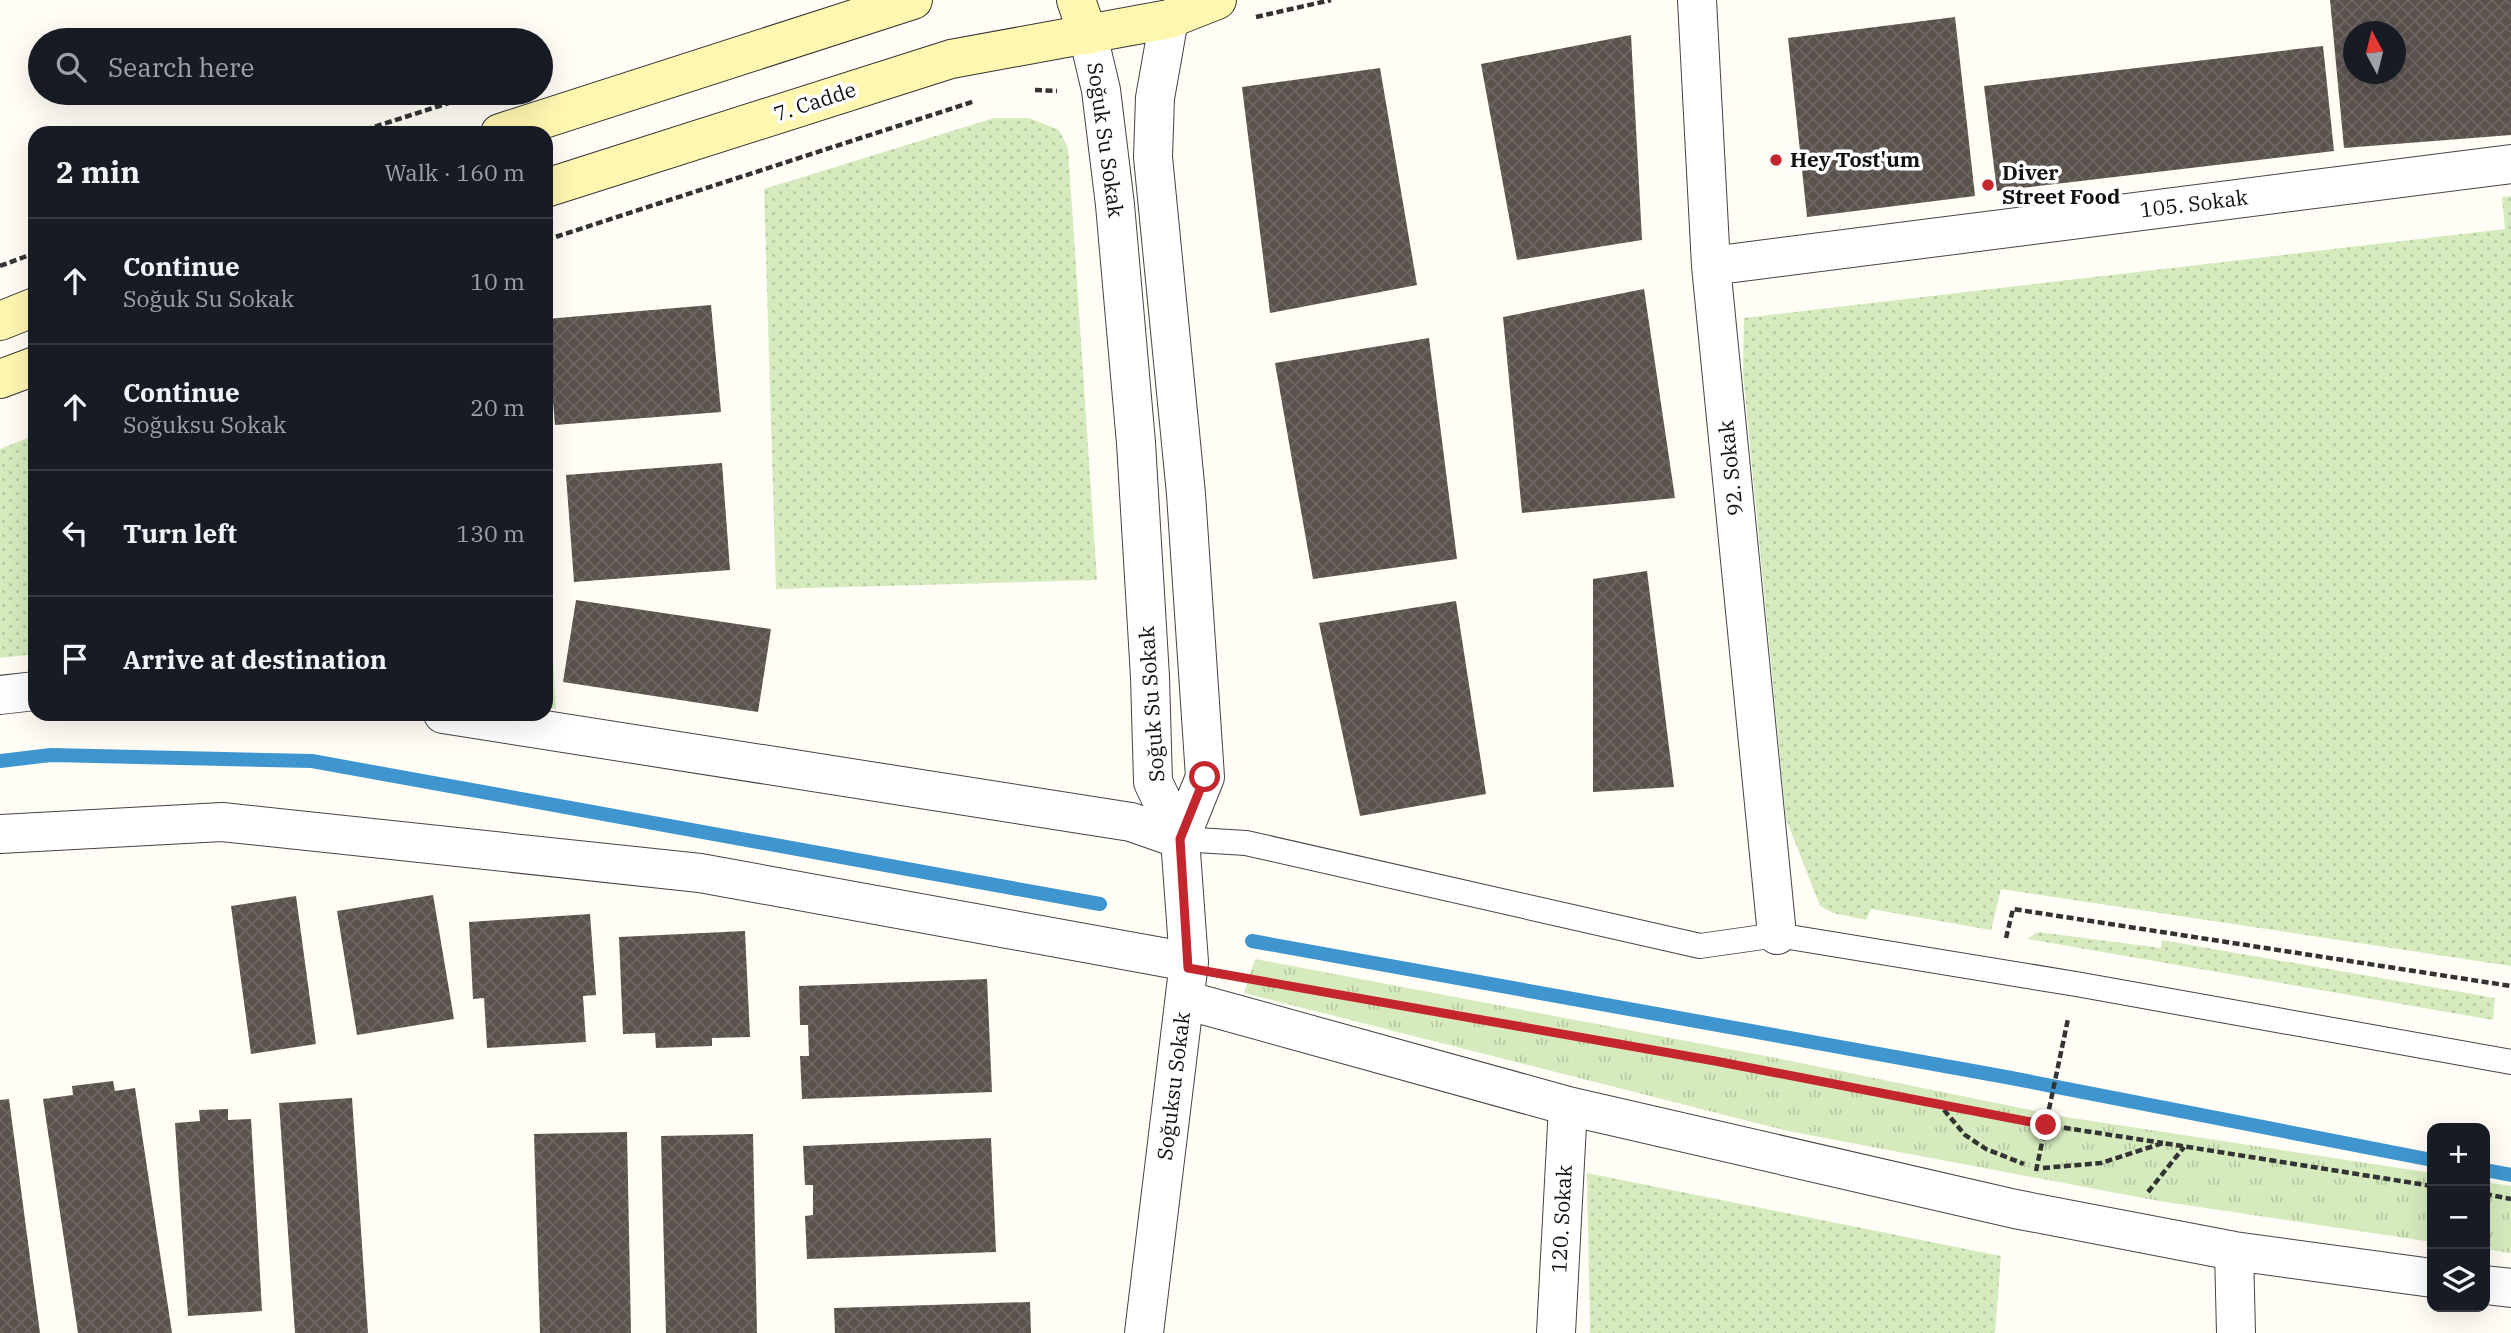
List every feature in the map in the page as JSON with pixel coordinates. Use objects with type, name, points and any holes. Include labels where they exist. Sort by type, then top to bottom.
[{"type":"main road","points":[[522,126],[913,0]]},
{"type":"main road","points":[[1171,10],[1217,0]]},
{"type":"main road","name":"7. Cadde","points":[[553,186],[1082,17],[1171,10]]},
{"type":"main road","points":[[0,321],[28,310]]},
{"type":"main road","points":[[0,379],[28,369]]},
{"type":"street","name":"92. Sokak","points":[[1697,0],[1711,266],[1777,935]]},
{"type":"street","name":"Soğuk Su Sokak","points":[[1171,10],[1155,98],[1153,158],[1186,494],[1205,777],[1180,839]]},
{"type":"street","name":"Soğuk Su Sokak","points":[[1082,17],[1104,116],[1115,205],[1136,443],[1153,782],[1180,839]]},
{"type":"street","name":"105. Sokak","points":[[1711,266],[2511,164]]},
{"type":"street","points":[[0,695],[28,692]]},
{"type":"street","points":[[488,721],[1131,822],[1180,839]]},
{"type":"street","points":[[0,834],[222,822],[686,871],[1189,962]]},
{"type":"street","name":"Soğuksu Sokak","points":[[1144,1333],[1189,962],[1180,839]]},
{"type":"street","points":[[1185,1000],[1567,1105],[2015,1209],[2234,1251],[2427,1277]]},
{"type":"street","name":"120. Sokak","points":[[1556,1333],[1567,1105]]},
{"type":"street","points":[[2234,1251],[2236,1333]]},
{"type":"street","points":[[2490,1286],[2511,1288]]},
{"type":"lane","points":[[1180,839],[1246,843],[1700,946],[1777,935],[2076,984],[2511,1062]]},
{"type":"path","points":[[1032,90],[1067,93]]},
{"type":"path","points":[[553,238],[977,100]]},
{"type":"path","points":[[377,126],[443,105]]},
{"type":"path","points":[[0,266],[28,256]]},
{"type":"path","points":[[2012,909],[2511,986]]},
{"type":"path","points":[[2046,1125],[2076,984]]},
{"type":"path","points":[[1337,995],[1715,1061],[2046,1125],[2427,1185]]},
{"type":"path","points":[[1939,1104],[1965,1135],[1986,1149],[2037,1168],[2101,1163],[2163,1143]]},
{"type":"path","points":[[2118,1228],[2184,1146]]},
{"type":"path","points":[[2490,1195],[2511,1199]]},
{"type":"green space","points":[[994,118],[1029,118],[1059,130],[1068,148],[1097,580],[776,589],[764,189]]},
{"type":"green space","points":[[2511,196],[2511,966],[2001,889],[1991,930],[1871,909],[1866,920],[1833,913],[1820,906],[1786,819],[1743,373],[1744,318],[2505,229],[2502,197]]},
{"type":"green space","points":[[28,438],[28,655],[0,658],[0,449]]},
{"type":"green space","points":[[553,659],[556,709],[553,709]]},
{"type":"green space","points":[[2038,932],[2161,948],[2162,940],[2495,998],[2493,1020],[2027,939]]},
{"type":"green space","points":[[1255,959],[1786,1060],[2059,1116],[2427,1172],[2427,1241],[2159,1201],[1788,1131],[1244,993]]},
{"type":"green space","points":[[1587,1173],[2001,1256],[1995,1333],[1590,1333]]},
{"type":"green space","points":[[2490,1183],[2511,1186],[2511,1253],[2490,1250]]},
{"type":"building","points":[[2330,0],[2511,0],[2511,135],[2344,148]]},
{"type":"building","points":[[1955,17],[1975,196],[1807,217],[1788,38]]},
{"type":"building","points":[[1631,35],[1642,240],[1517,260],[1481,64]]},
{"type":"building","points":[[2323,46],[2334,151],[1997,191],[1984,86]]},
{"type":"building","points":[[1380,68],[1417,285],[1270,313],[1242,87]]},
{"type":"building","points":[[1644,289],[1675,498],[1522,513],[1503,317]]},
{"type":"building","points":[[711,305],[721,412],[555,425],[553,318]]},
{"type":"building","points":[[1429,338],[1457,559],[1313,579],[1275,363]]},
{"type":"building","points":[[722,463],[730,570],[574,582],[566,475]]},
{"type":"building","points":[[1647,571],[1674,787],[1593,792],[1593,579]]},
{"type":"building","points":[[576,600],[771,629],[758,712],[563,682]]},
{"type":"building","points":[[1456,601],[1486,794],[1360,816],[1319,623]]},
{"type":"building","points":[[433,895],[454,1019],[357,1035],[337,911]]},
{"type":"building","points":[[296,896],[316,1044],[251,1054],[231,906]]},
{"type":"building","points":[[590,914],[596,995],[583,996],[586,1042],[487,1048],[484,998],[473,999],[469,922]]},
{"type":"building","points":[[745,931],[750,1037],[712,1038],[712,1046],[656,1048],[655,1033],[623,1034],[619,937]]},
{"type":"building","points":[[987,979],[992,1092],[802,1099],[800,1056],[809,1056],[808,1025],[800,1025],[799,986]]},
{"type":"building","points":[[113,1081],[115,1091],[135,1088],[172,1333],[78,1333],[43,1099],[73,1095],[72,1086]]},
{"type":"building","points":[[352,1098],[368,1333],[295,1333],[279,1103]]},
{"type":"building","points":[[9,1099],[40,1333],[0,1333],[0,1100]]},
{"type":"building","points":[[228,1109],[228,1120],[251,1119],[262,1311],[188,1316],[175,1123],[200,1121],[199,1110]]},
{"type":"building","points":[[627,1132],[631,1333],[540,1333],[534,1134]]},
{"type":"building","points":[[753,1134],[757,1333],[666,1333],[661,1136]]},
{"type":"building","points":[[991,1138],[996,1252],[807,1259],[805,1216],[813,1215],[813,1185],[805,1185],[803,1146]]},
{"type":"building","points":[[1030,1302],[1031,1333],[835,1333],[834,1308]]},
{"type":"waterway","points":[[0,761],[51,755],[312,761],[1100,904]]},
{"type":"waterway","points":[[1252,941],[2006,1077],[2427,1159]]},
{"type":"waterway","points":[[2490,1171],[2511,1175]]},
{"type":"place","name":"Hey Tost'um","points":[[1776,160]]},
{"type":"place","name":"Diver Street Food","points":[[1988,185]]},
{"type":"route","points":[[1205,777],[1180,839],[1188,968],[1715,1061],[2046,1125]]}]
